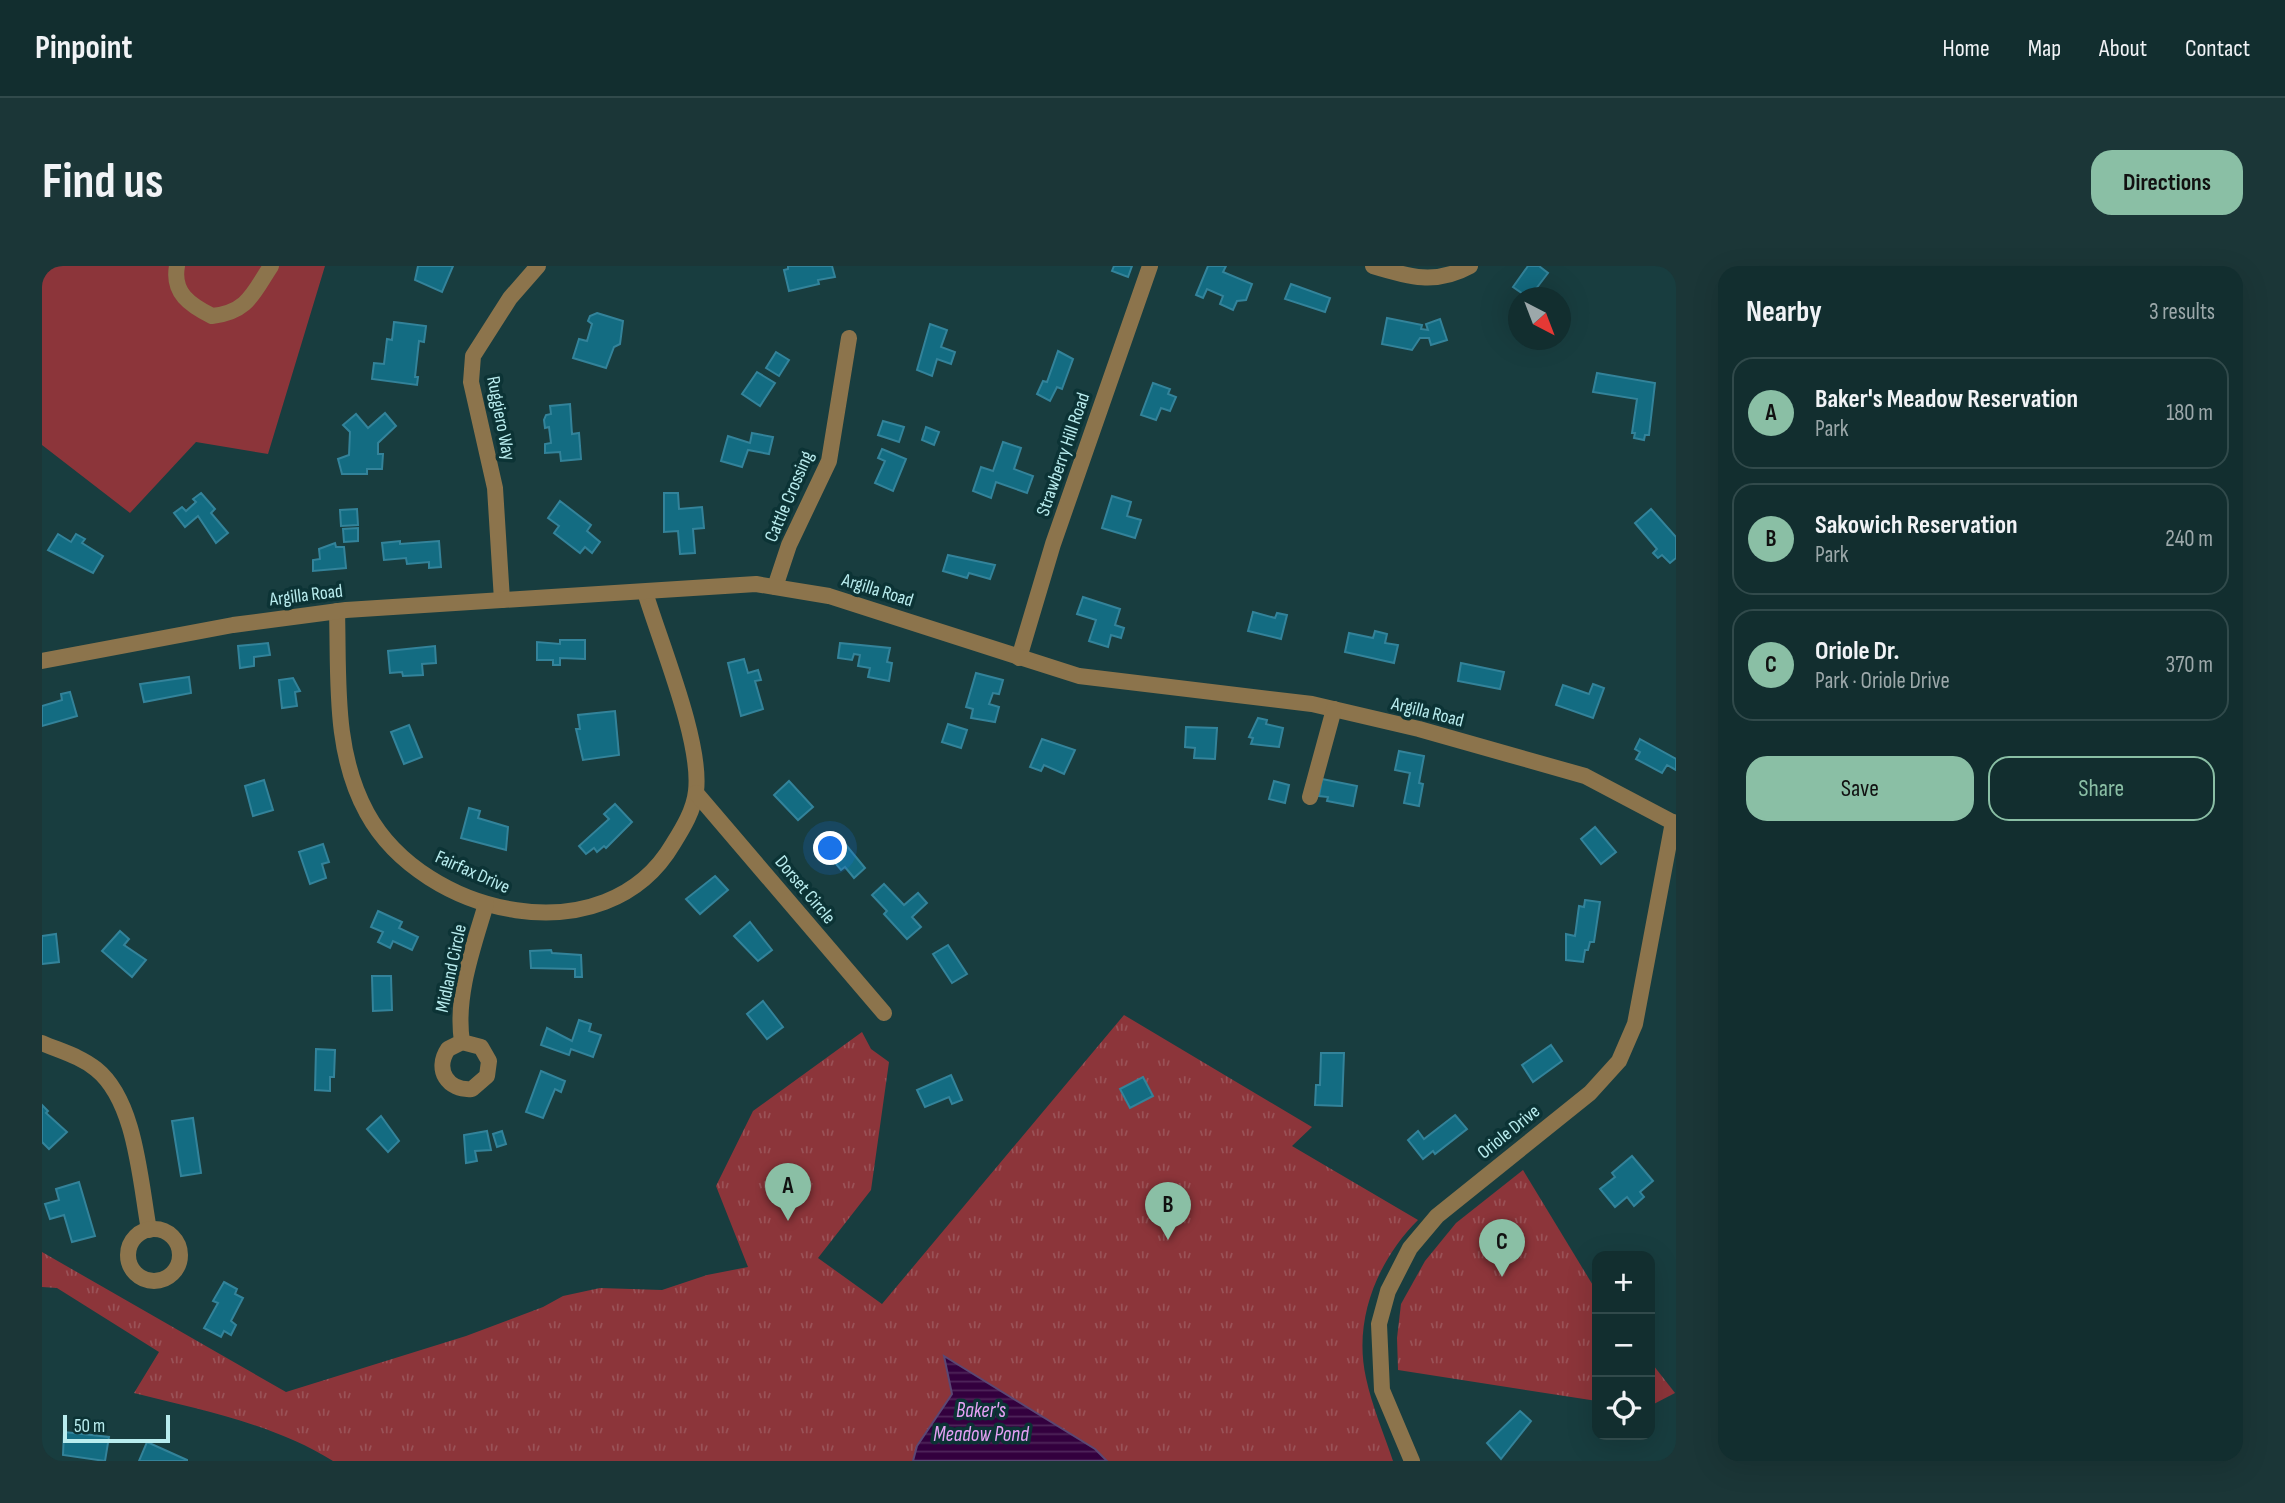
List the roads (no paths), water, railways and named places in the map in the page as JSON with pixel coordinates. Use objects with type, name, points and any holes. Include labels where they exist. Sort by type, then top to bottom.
[{"type":"street","points":[[177,266],[176,281],[182,298],[212,316],[236,312],[257,290],[271,266]]},
{"type":"street","name":"Ruggiero Way","points":[[502,600],[495,488],[471,382],[473,356],[510,298],[538,266]]},
{"type":"street","name":"Strawberry Hill Road","points":[[1018,658],[1053,544],[1150,266]]},
{"type":"street","points":[[1373,266],[1416,279],[1429,280],[1470,266]]},
{"type":"street","name":"Cattle Crossing","points":[[775,587],[789,545],[829,461],[849,338]]},
{"type":"street","name":"Argilla Road","points":[[42,661],[233,625],[337,611],[757,584],[829,596],[1018,658],[1107,681],[1312,704],[1334,709],[1586,776],[1675,823]]},
{"type":"street","name":"Fairfax Drive","points":[[337,611],[343,745],[359,799],[379,831],[402,858],[447,887],[486,904],[513,911],[563,912],[598,905],[629,892],[657,867],[691,811],[696,793],[697,773],[690,736],[645,592]]},
{"type":"street","points":[[1310,797],[1334,709]]},
{"type":"street","name":"Dorset Circle","points":[[696,793],[884,1013]]},
{"type":"street","name":"Oriole Drive","points":[[1412,1461],[1382,1390],[1379,1324],[1388,1291],[1410,1248],[1437,1216],[1590,1093],[1619,1061],[1638,1013],[1661,876],[1675,823]]},
{"type":"street","name":"Midland Circle","points":[[462,1042],[460,1013],[486,904]]},
{"type":"street","points":[[42,1043],[84,1061],[113,1088],[131,1136],[149,1230]]},
{"type":"water","name":"Baker's Meadow Pond","points":[[944,1356],[1095,1449],[1107,1461],[913,1461],[917,1446],[952,1394]]},
{"type":"place","name":"Baker's Meadow Reservation","points":[[788,1221]]},
{"type":"place","name":"Sakowich Reservation","points":[[1168,1240]]},
{"type":"place","name":"Oriole Dr.","points":[[1502,1277]]}]
